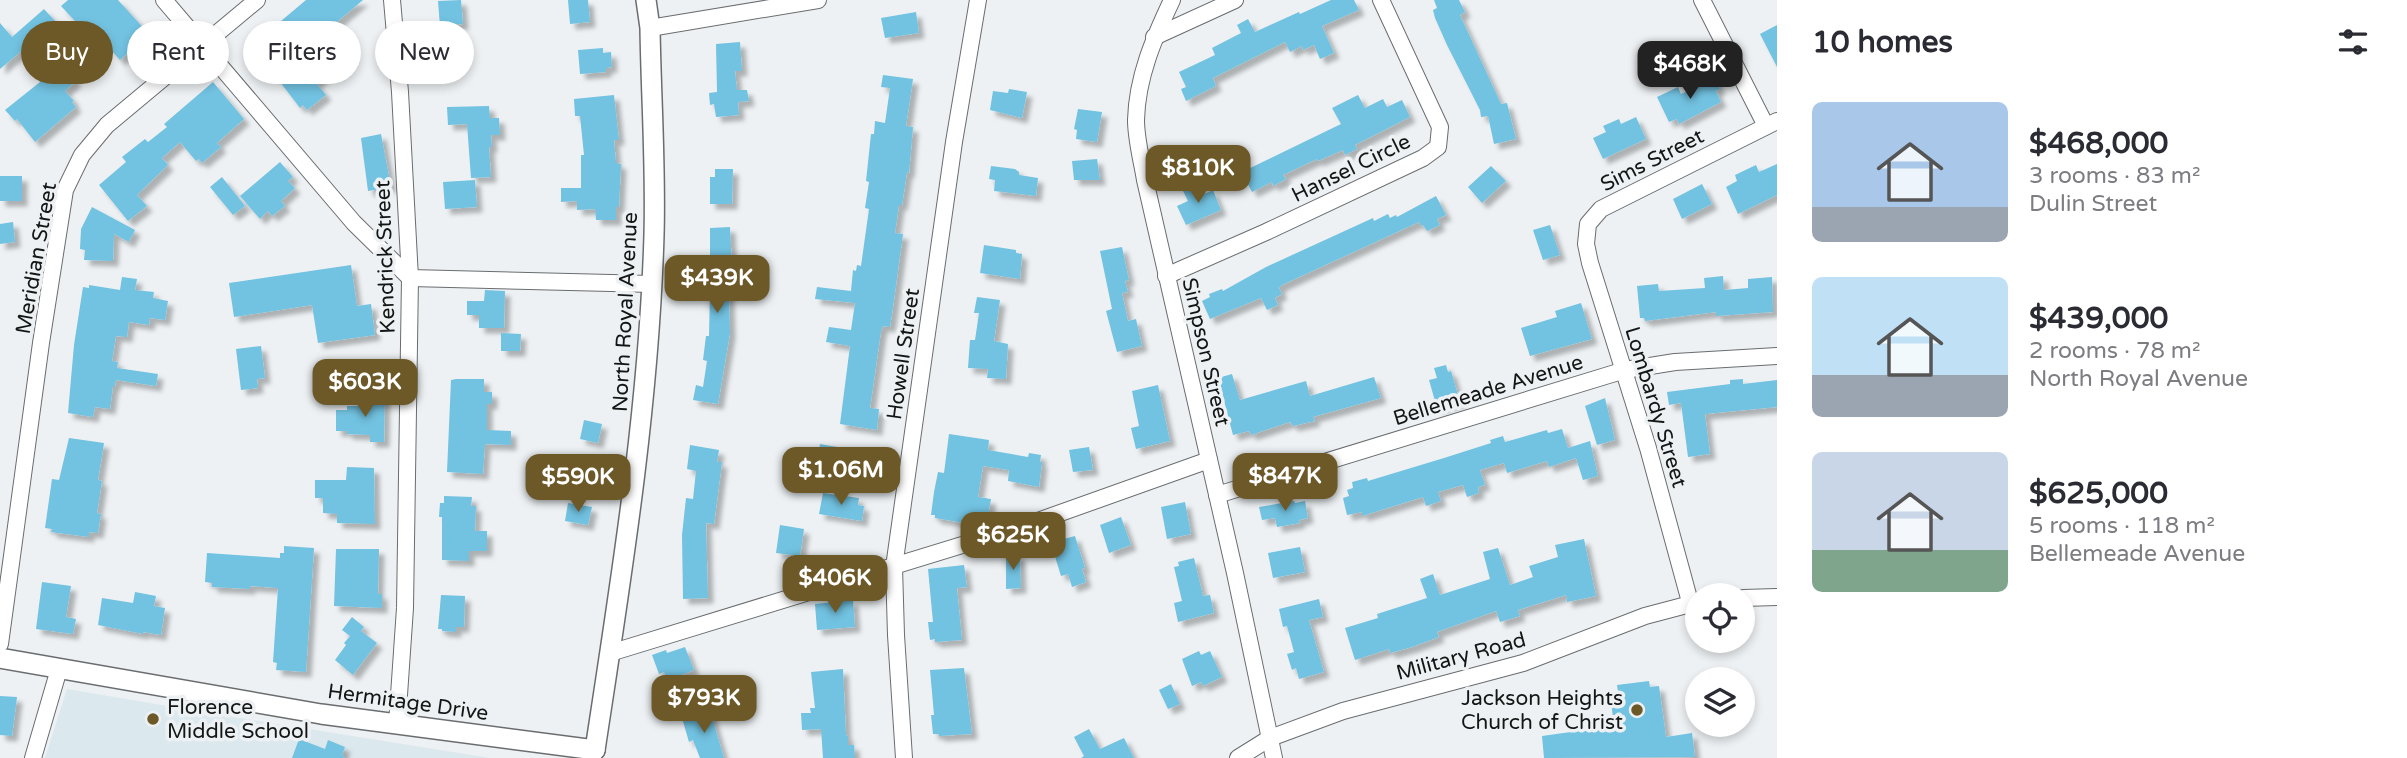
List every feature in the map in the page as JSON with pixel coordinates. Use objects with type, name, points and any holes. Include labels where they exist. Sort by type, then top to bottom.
[{"type":"street","points":[[164,0],[182,21]]},
{"type":"street","name":"Meridian Street","points":[[229,24],[257,0]]},
{"type":"street","name":"Kendrick Street","points":[[392,0],[410,278],[405,608],[397,724]]},
{"type":"street","name":"North Royal Avenue","points":[[598,754],[633,500],[647,365],[654,232],[650,28],[646,0]]},
{"type":"street","points":[[650,28],[818,0]]},
{"type":"street","name":"Howell Street","points":[[904,758],[894,567],[954,142],[978,0]]},
{"type":"street","name":"Simpson Street","points":[[1172,0],[1154,37],[1140,81],[1136,122],[1145,180],[1274,758]]},
{"type":"street","points":[[1154,37],[1235,0]]},
{"type":"street","name":"Hansel Circle","points":[[1167,276],[1423,158],[1438,147],[1440,127],[1381,0]]},
{"type":"street","points":[[1702,0],[1771,124]]},
{"type":"street","points":[[229,76],[354,223],[410,278],[652,284]]},
{"type":"street","name":"Meridian Street","points":[[0,644],[65,190],[82,155],[107,125],[157,84]]},
{"type":"street","name":"Sims Street","points":[[1588,224],[1601,209],[1771,124]]},
{"type":"street","name":"Lombardy Street","points":[[1588,224],[1586,244],[1590,263],[1688,583]]},
{"type":"street","name":"Bellemeade Avenue","points":[[1217,495],[1625,370],[1675,362],[1777,356]]},
{"type":"street","points":[[610,653],[1021,527],[1209,460]]},
{"type":"street","points":[[1755,598],[1777,597]]},
{"type":"street","name":"Military Road","points":[[1238,758],[1270,738],[1355,708],[1522,663],[1645,616],[1685,605]]},
{"type":"street","name":"Hermitage Drive","points":[[0,658],[321,714],[598,754]]},
{"type":"street","points":[[33,758],[59,669]]},
{"type":"shaded area","name":"Florence Middle School","points":[[67,689],[197,711],[490,758],[45,758]]},
{"type":"building","points":[[68,0],[118,0],[137,21],[127,21],[127,54],[120,60],[113,52],[113,21],[75,21],[61,6]]},
{"type":"building","points":[[306,0],[363,0],[338,21],[281,21]]},
{"type":"building","points":[[461,0],[463,21],[440,21],[438,1]]},
{"type":"building","points":[[568,0],[588,0],[590,22],[570,24]]},
{"type":"building","points":[[1331,0],[1354,0],[1359,10],[1322,26],[1334,53],[1320,59],[1314,45],[1303,50],[1302,46],[1290,52],[1285,42],[1213,78],[1216,86],[1186,101],[1181,89],[1186,87],[1179,72],[1215,55],[1212,48],[1241,33],[1237,25],[1248,19],[1255,32]]},
{"type":"building","points":[[1434,0],[1459,0],[1465,12],[1460,15],[1501,104],[1507,103],[1516,139],[1494,144],[1488,116],[1481,117],[1435,18],[1433,10],[1437,8]]},
{"type":"building","points":[[44,9],[55,21],[30,21]]},
{"type":"building","points":[[916,12],[919,33],[885,38],[881,18]]},
{"type":"building","points":[[0,23],[12,37],[21,29],[21,51],[0,69]]},
{"type":"building","points":[[1777,25],[1777,67],[1760,34]]},
{"type":"building","points":[[740,42],[742,71],[735,71],[737,90],[747,90],[749,101],[738,102],[739,115],[716,117],[714,104],[710,105],[709,93],[717,92],[716,44]]},
{"type":"building","points":[[603,48],[603,53],[611,52],[612,67],[606,68],[606,72],[580,74],[578,50]]},
{"type":"building","points":[[883,75],[913,79],[906,126],[913,127],[909,173],[907,172],[902,205],[899,205],[895,233],[903,234],[890,327],[883,326],[881,331],[870,408],[879,409],[877,430],[840,424],[850,346],[826,342],[829,327],[851,330],[855,303],[815,299],[817,287],[851,291],[853,270],[856,271],[857,265],[861,266],[869,209],[865,208],[871,134],[874,134],[875,121],[885,123],[890,88],[881,87]]},
{"type":"building","points":[[1715,78],[1720,89],[1716,91],[1721,102],[1679,124],[1677,119],[1669,122],[1657,97],[1678,87],[1681,94]]},
{"type":"building","points":[[38,84],[73,84],[65,91],[76,107],[35,142],[17,119],[15,121],[5,110]]},
{"type":"building","points":[[211,84],[215,84],[244,119],[217,143],[221,147],[202,163],[199,159],[196,161],[180,142],[162,158],[168,165],[137,195],[147,206],[128,221],[99,185],[126,162],[122,157],[145,139],[148,142],[167,127],[164,124]]},
{"type":"building","points":[[282,84],[317,84],[326,95],[307,110],[303,105],[300,108]]},
{"type":"building","points":[[1009,89],[1027,92],[1022,118],[990,110],[993,91],[1008,93]]},
{"type":"building","points":[[614,95],[619,140],[614,140],[616,163],[621,164],[619,207],[616,207],[616,220],[596,220],[595,209],[577,210],[577,201],[561,202],[561,188],[581,188],[581,155],[584,155],[580,116],[575,116],[574,99]]},
{"type":"building","points":[[1358,95],[1365,108],[1383,99],[1387,107],[1402,100],[1410,117],[1355,145],[1357,149],[1345,155],[1343,150],[1318,161],[1317,159],[1283,175],[1286,179],[1273,186],[1272,182],[1252,192],[1242,172],[1341,124],[1332,108]]},
{"type":"building","points":[[489,106],[490,118],[499,118],[500,135],[491,135],[491,177],[471,178],[467,124],[448,125],[447,107]]},
{"type":"building","points":[[1078,109],[1102,112],[1097,142],[1076,139],[1077,130],[1074,129]]},
{"type":"building","points":[[1636,117],[1646,139],[1603,159],[1593,138],[1606,132],[1603,126],[1619,119],[1621,124]]},
{"type":"building","points":[[381,134],[391,187],[368,191],[361,138]]},
{"type":"building","points":[[1097,159],[1100,180],[1074,180],[1072,161]]},
{"type":"building","points":[[280,162],[293,177],[288,181],[295,188],[281,201],[285,206],[272,216],[268,211],[260,219],[240,196]]},
{"type":"building","points":[[1777,164],[1777,195],[1738,214],[1726,187],[1737,181],[1735,175],[1756,165],[1759,172]]},
{"type":"building","points":[[991,166],[1015,169],[1019,175],[1038,178],[1036,196],[994,191],[995,180],[989,179]]},
{"type":"building","points":[[1491,166],[1506,181],[1482,203],[1468,187]]},
{"type":"building","points":[[715,169],[733,169],[732,204],[710,204],[710,177],[715,177]]},
{"type":"building","points":[[0,176],[22,176],[22,201],[0,201]]},
{"type":"building","points":[[222,177],[245,206],[233,215],[210,187]]},
{"type":"building","points":[[475,180],[477,207],[445,209],[443,182]]},
{"type":"building","points":[[1197,184],[1202,195],[1213,190],[1221,210],[1186,225],[1177,206],[1188,201],[1183,191]]},
{"type":"building","points":[[1702,184],[1712,204],[1682,219],[1673,199]]},
{"type":"building","points":[[1436,196],[1446,215],[1437,219],[1440,225],[1427,231],[1419,222],[1282,285],[1279,288],[1282,294],[1275,298],[1278,305],[1267,310],[1261,298],[1210,319],[1202,301],[1210,297],[1209,294],[1222,289],[1223,291],[1266,267],[1373,218],[1374,221],[1388,214],[1390,218],[1396,215],[1397,217]]},
{"type":"building","points":[[92,207],[135,230],[129,242],[114,234],[113,261],[84,260],[85,250],[80,249],[81,229]]},
{"type":"building","points":[[13,222],[15,242],[0,244],[0,224]]},
{"type":"building","points":[[1550,225],[1560,255],[1543,260],[1533,230]]},
{"type":"building","points":[[730,227],[733,289],[729,290],[730,333],[718,404],[693,400],[696,385],[703,387],[707,361],[703,360],[706,336],[709,336],[710,291],[707,259],[710,259],[710,228]]},
{"type":"building","points":[[984,245],[1016,250],[1016,253],[1022,254],[1020,279],[980,273]]},
{"type":"building","points":[[1122,247],[1129,280],[1125,281],[1128,292],[1122,293],[1128,321],[1136,319],[1142,346],[1117,352],[1106,311],[1112,309],[1100,251]]},
{"type":"building","points":[[351,265],[357,306],[371,304],[375,335],[318,343],[312,305],[234,317],[229,283]]},
{"type":"building","points":[[1723,276],[1724,290],[1748,288],[1748,279],[1772,277],[1773,312],[1716,316],[1716,312],[1645,321],[1640,318],[1637,286],[1658,284],[1659,291],[1705,288],[1704,278]]},
{"type":"building","points":[[122,277],[137,279],[135,290],[154,292],[153,298],[168,301],[165,320],[150,318],[149,325],[129,322],[127,337],[116,336],[112,361],[118,362],[117,368],[158,374],[156,386],[116,380],[110,409],[95,407],[93,417],[68,413],[83,287],[89,288],[89,285],[120,290]]},
{"type":"building","points":[[485,290],[505,291],[504,328],[479,328],[479,315],[467,315],[467,301],[484,301]]},
{"type":"building","points":[[977,297],[1000,300],[994,341],[1008,344],[1006,379],[987,378],[988,369],[968,368],[970,340],[975,340],[979,313],[974,313]]},
{"type":"building","points":[[1581,303],[1592,339],[1530,356],[1521,328],[1557,317],[1555,311]]},
{"type":"building","points":[[501,333],[521,334],[520,351],[501,351]]},
{"type":"building","points":[[261,346],[265,378],[257,379],[258,388],[241,390],[236,349]]},
{"type":"building","points":[[1446,365],[1448,372],[1451,371],[1460,402],[1437,408],[1429,380],[1437,378],[1434,368]]},
{"type":"building","points":[[1232,374],[1240,400],[1306,381],[1310,396],[1374,377],[1381,398],[1313,417],[1315,421],[1293,426],[1290,422],[1251,435],[1249,431],[1233,435],[1218,378]]},
{"type":"building","points":[[484,379],[484,392],[492,392],[492,404],[487,404],[487,430],[511,431],[511,445],[485,444],[483,474],[447,472],[451,380]]},
{"type":"building","points":[[1743,379],[1743,384],[1777,380],[1777,407],[1705,414],[1710,454],[1688,457],[1681,403],[1669,405],[1667,392],[1730,384],[1730,380]]},
{"type":"building","points":[[1158,385],[1170,441],[1136,449],[1131,428],[1139,426],[1132,391]]},
{"type":"building","points":[[372,390],[385,390],[384,442],[370,442],[370,435],[336,431],[336,410],[347,410],[347,406],[371,406]]},
{"type":"building","points":[[1605,398],[1615,440],[1597,445],[1585,406]]},
{"type":"building","points":[[584,420],[602,424],[598,443],[580,439]]},
{"type":"building","points":[[1562,429],[1568,448],[1590,441],[1598,476],[1583,480],[1576,458],[1549,467],[1547,461],[1507,473],[1504,463],[1480,470],[1485,485],[1478,487],[1479,493],[1467,497],[1463,485],[1438,492],[1441,501],[1426,506],[1423,497],[1362,516],[1362,512],[1347,515],[1343,498],[1349,496],[1347,490],[1353,488],[1352,482],[1367,478],[1368,481],[1444,458],[1491,443],[1490,440],[1503,436],[1505,442],[1547,430],[1548,433]]},
{"type":"building","points":[[949,434],[989,440],[988,450],[1028,457],[1029,453],[1041,455],[1039,487],[1008,481],[1009,470],[983,466],[978,497],[991,499],[988,516],[966,515],[964,523],[935,518],[935,515],[931,515],[934,492],[938,472],[944,473]]},
{"type":"building","points":[[69,438],[104,443],[98,480],[102,481],[97,513],[101,514],[98,533],[89,532],[89,537],[51,532],[52,529],[45,528],[52,479],[59,480]]},
{"type":"building","points":[[820,444],[872,453],[869,476],[816,468]]},
{"type":"building","points":[[690,445],[719,450],[717,462],[722,462],[714,524],[706,523],[708,598],[683,599],[682,535],[686,498],[693,499],[696,471],[687,469]]},
{"type":"building","points":[[1089,447],[1093,470],[1073,472],[1069,450]]},
{"type":"building","points":[[347,467],[374,468],[375,524],[337,523],[337,514],[323,513],[323,498],[315,498],[315,480],[346,480]]},
{"type":"building","points":[[823,493],[859,498],[858,505],[864,506],[862,521],[819,514]]},
{"type":"building","points":[[444,496],[472,497],[471,506],[476,506],[475,531],[487,531],[487,551],[469,551],[469,561],[442,560],[442,517],[439,517],[440,503],[444,503]]},
{"type":"building","points":[[1305,501],[1308,518],[1299,520],[1300,523],[1277,527],[1275,518],[1262,520],[1259,507]]},
{"type":"building","points":[[1185,502],[1191,534],[1167,539],[1161,507]]},
{"type":"building","points":[[568,503],[592,507],[588,525],[565,521]]},
{"type":"building","points":[[1121,517],[1131,545],[1109,553],[1100,525]]},
{"type":"building","points":[[780,525],[804,529],[800,556],[776,553]]},
{"type":"building","points":[[1075,536],[1085,568],[1082,569],[1086,582],[1072,587],[1068,574],[1061,576],[1053,550],[1063,548],[1060,540]]},
{"type":"building","points":[[1584,539],[1596,596],[1567,602],[1566,595],[1518,610],[1520,616],[1500,622],[1496,611],[1437,632],[1439,637],[1412,647],[1390,653],[1389,649],[1355,660],[1345,628],[1378,618],[1377,614],[1427,598],[1420,579],[1433,574],[1440,595],[1490,579],[1483,552],[1498,548],[1510,585],[1533,577],[1529,566],[1558,557],[1555,545]]},
{"type":"building","points":[[284,546],[314,548],[306,672],[276,670],[277,663],[273,662],[278,588],[212,587],[212,583],[205,582],[207,553],[280,558],[280,553],[284,553]]},
{"type":"building","points":[[1300,547],[1305,572],[1273,578],[1268,553]]},
{"type":"building","points":[[336,549],[379,549],[378,594],[382,594],[382,608],[334,606]]},
{"type":"building","points":[[1020,555],[1021,588],[1006,589],[1006,556]]},
{"type":"building","points":[[1194,558],[1203,596],[1210,595],[1214,613],[1178,622],[1174,603],[1182,601],[1174,567],[1179,566],[1178,562]]},
{"type":"building","points":[[964,565],[967,587],[957,588],[962,640],[930,640],[928,622],[933,622],[928,569]]},
{"type":"building","points":[[42,582],[71,586],[66,617],[76,619],[73,634],[36,629]]},
{"type":"building","points":[[135,592],[156,596],[154,606],[165,608],[161,635],[98,625],[102,598],[133,603]]},
{"type":"building","points":[[441,595],[465,596],[464,627],[456,627],[456,632],[438,629]]},
{"type":"building","points":[[1319,599],[1323,617],[1309,620],[1324,672],[1299,679],[1296,668],[1292,670],[1287,654],[1294,652],[1287,626],[1283,627],[1279,609]]},
{"type":"building","points":[[853,600],[855,627],[817,630],[815,604]]},
{"type":"building","points":[[352,617],[364,627],[361,631],[377,643],[353,675],[335,660],[350,636],[342,630]]},
{"type":"building","points":[[685,647],[694,670],[667,681],[664,672],[659,674],[652,655]]},
{"type":"building","points":[[1199,651],[1201,655],[1210,651],[1222,677],[1203,686],[1201,682],[1192,686],[1182,659]]},
{"type":"building","points":[[964,668],[972,734],[933,734],[930,670]]},
{"type":"building","points":[[843,669],[846,736],[848,735],[848,745],[854,745],[855,758],[823,758],[821,729],[802,730],[801,713],[811,713],[810,708],[815,708],[811,672]]},
{"type":"building","name":"Jackson Heights Church of Christ","points":[[1649,681],[1650,687],[1659,686],[1666,737],[1685,734],[1685,737],[1692,737],[1695,757],[1544,758],[1542,736],[1614,726],[1610,694],[1618,692],[1617,685]]},
{"type":"building","points":[[1171,684],[1180,704],[1168,709],[1159,690]]},
{"type":"building","points":[[0,696],[17,697],[12,736],[0,735]]},
{"type":"building","points":[[710,710],[724,758],[700,758],[693,740],[689,742],[682,718]]},
{"type":"building","points":[[1089,729],[1100,749],[1124,738],[1134,758],[1081,758],[1084,756],[1074,737]]},
{"type":"building","points":[[299,739],[325,749],[328,740],[345,747],[342,755],[345,758],[292,758]]},
{"type":"place","name":"Jackson Heights Church of Christ","points":[[1637,710]]},
{"type":"place","name":"Florence Middle School","points":[[153,719]]}]
